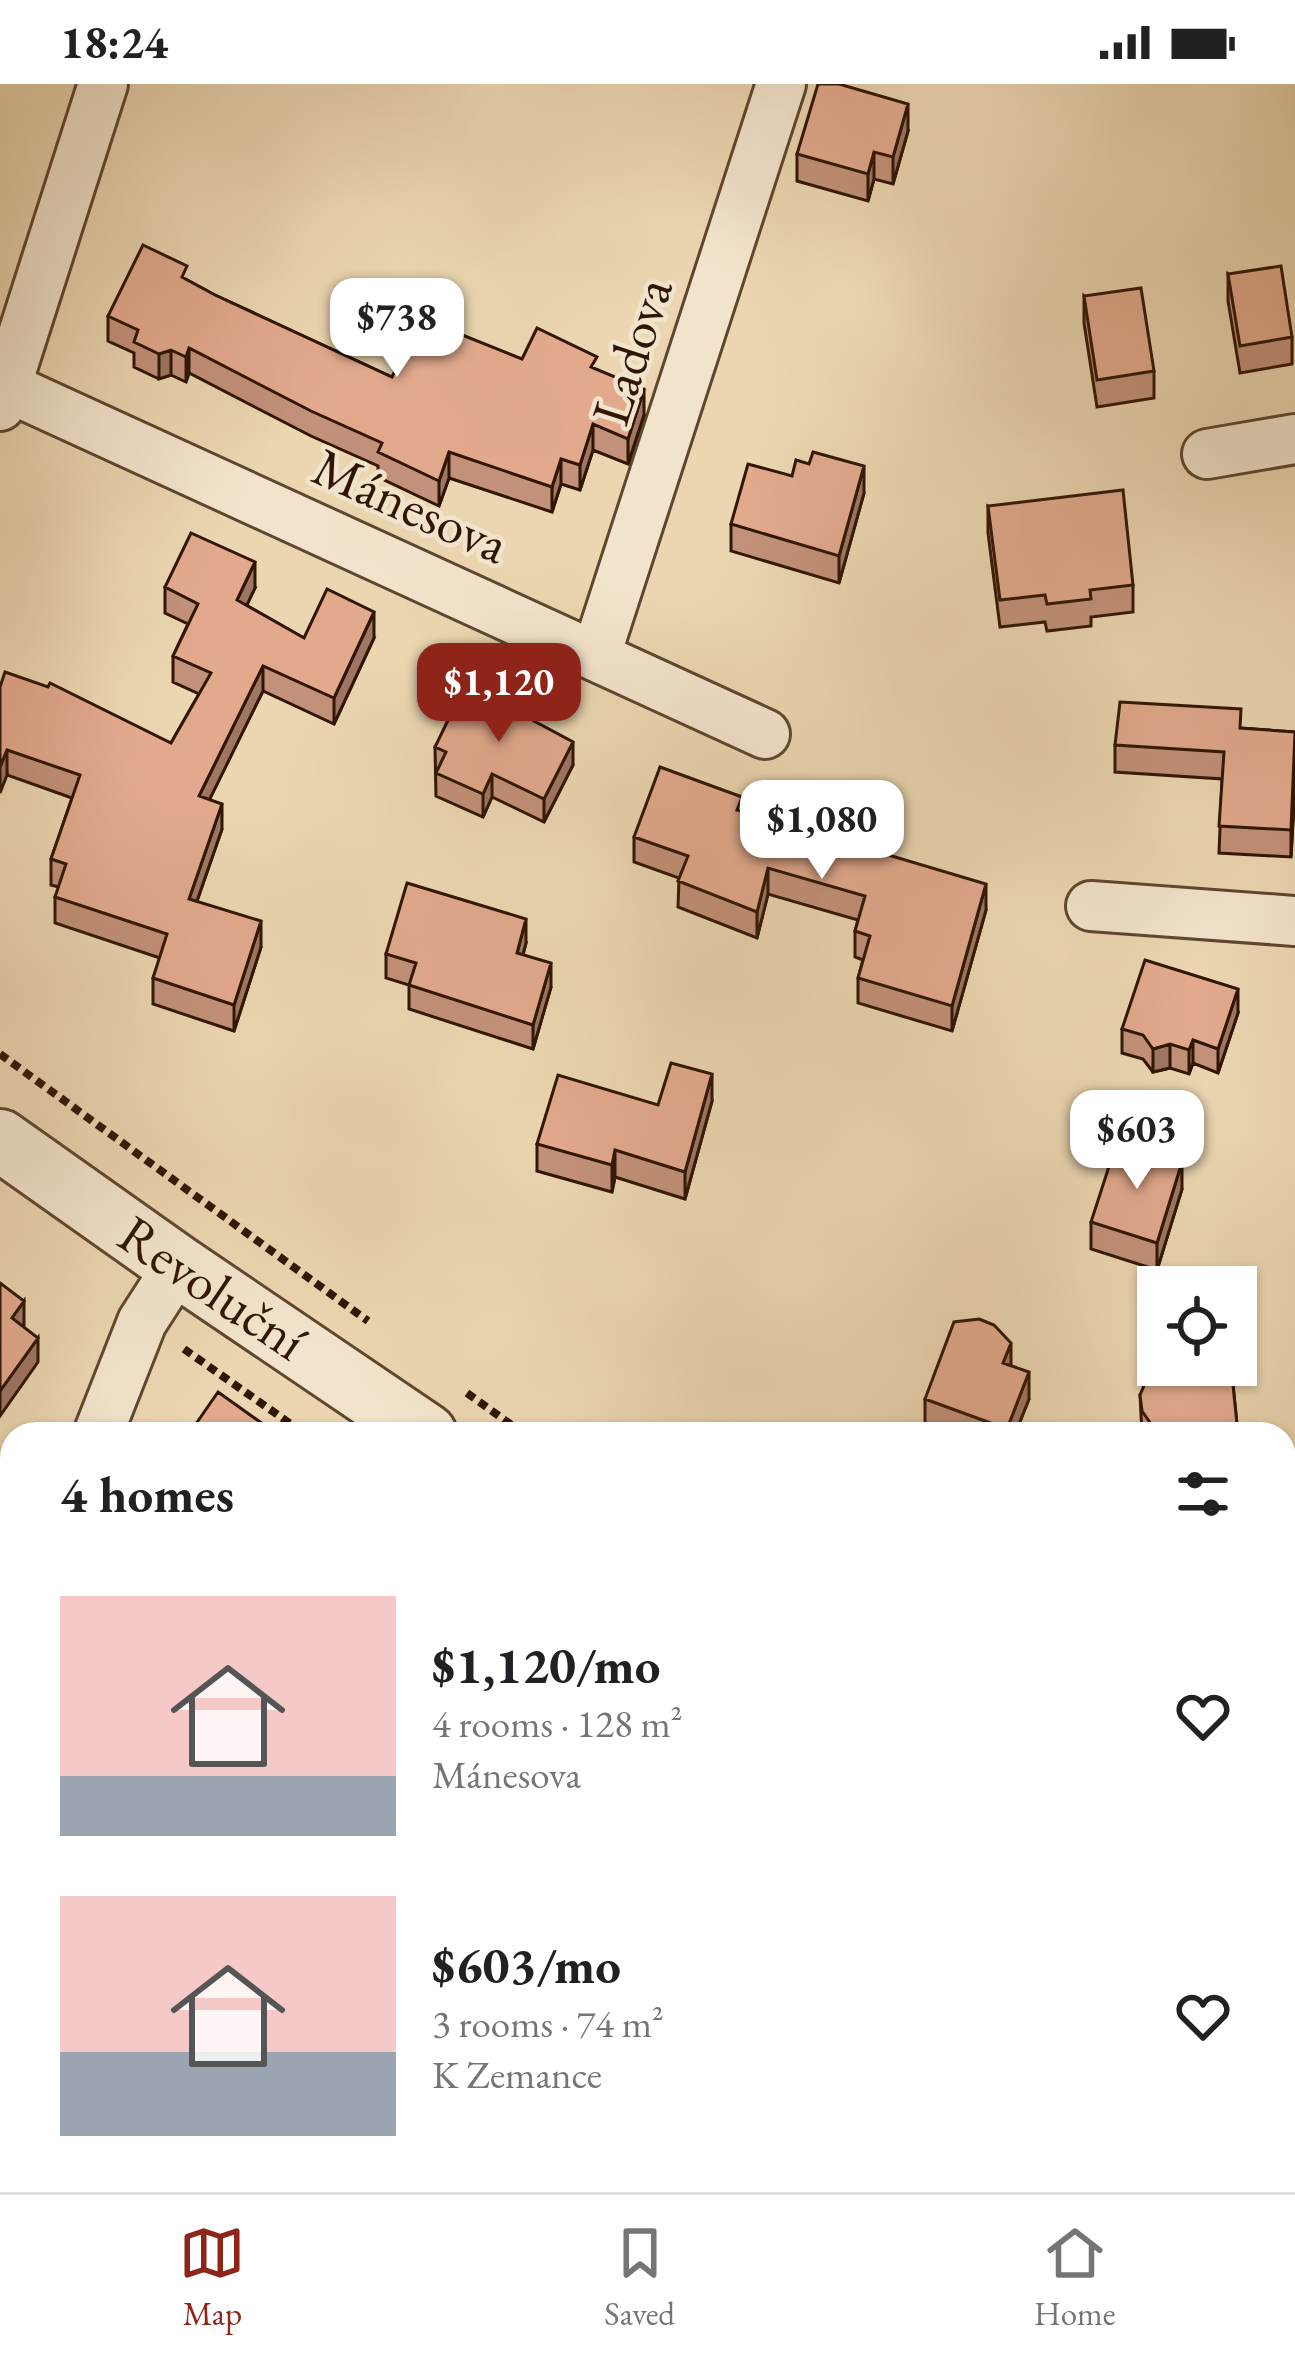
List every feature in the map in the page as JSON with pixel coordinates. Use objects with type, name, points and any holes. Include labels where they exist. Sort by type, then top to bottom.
[{"type":"street","points":[[3,397],[103,84]]},
{"type":"street","name":"Ladova","points":[[596,655],[781,84]]},
{"type":"street","name":"Mánesova","points":[[3,397],[596,655],[765,734]]},
{"type":"street","points":[[1207,454],[1295,439]]},
{"type":"street","points":[[1091,907],[1295,921]]},
{"type":"street","name":"Revoluční","points":[[0,1140],[178,1266],[446,1413]]},
{"type":"street","points":[[103,1422],[142,1322],[178,1266]]},
{"type":"path","points":[[0,1054],[371,1324]]},
{"type":"path","points":[[173,1342],[287,1422]]},
{"type":"path","points":[[446,1413],[479,1422]]},
{"type":"building","points":[[818,84],[839,84],[908,104],[893,157],[874,152],[868,174],[797,154]]},
{"type":"building","points":[[143,245],[187,266],[182,277],[215,295],[392,377],[420,318],[522,359],[537,328],[597,357],[591,367],[644,389],[628,439],[593,424],[580,465],[561,459],[552,487],[449,452],[439,481],[378,452],[382,443],[189,348],[186,357],[171,350],[159,354],[134,342],[138,330],[108,316]]},
{"type":"building","points":[[1281,266],[1292,337],[1240,346],[1228,274]]},
{"type":"building","points":[[1141,288],[1154,371],[1097,380],[1084,296]]},
{"type":"building","points":[[813,452],[864,466],[839,556],[731,524],[748,464],[792,476],[796,460],[809,464]]},
{"type":"building","points":[[1123,490],[1133,585],[1090,590],[1091,599],[1047,604],[1045,595],[1000,600],[988,506]]},
{"type":"building","points":[[191,533],[255,562],[237,600],[304,638],[327,589],[374,612],[334,698],[263,666],[199,796],[222,804],[189,899],[261,921],[234,1005],[153,978],[167,934],[55,897],[66,864],[51,859],[80,775],[7,750],[0,767],[0,687],[5,672],[48,687],[50,683],[171,743],[211,673],[173,656],[198,604],[165,587]]},
{"type":"building","points":[[466,683],[537,716],[534,721],[573,742],[544,799],[492,774],[483,794],[436,773],[446,752],[435,747]]},
{"type":"building","points":[[1120,702],[1241,709],[1240,728],[1295,732],[1291,830],[1219,826],[1224,752],[1115,745]]},
{"type":"building","points":[[660,767],[742,797],[737,810],[986,884],[952,1006],[858,978],[870,936],[855,931],[865,896],[768,868],[757,912],[678,881],[688,856],[634,837]]},
{"type":"building","points":[[407,883],[526,919],[517,953],[551,963],[533,1025],[409,985],[416,963],[386,954]]},
{"type":"building","points":[[1145,960],[1238,989],[1218,1049],[1193,1040],[1189,1050],[1170,1044],[1153,1049],[1143,1035],[1122,1029]]},
{"type":"building","points":[[671,1063],[712,1074],[685,1172],[615,1150],[612,1165],[537,1144],[558,1075],[658,1105]]},
{"type":"building","points":[[1140,1137],[1146,1151],[1182,1162],[1157,1243],[1091,1222],[1114,1151]]},
{"type":"building","points":[[0,1283],[24,1301],[12,1318],[38,1338],[0,1391]]},
{"type":"building","points":[[979,1319],[994,1325],[1011,1343],[1003,1363],[1029,1372],[1010,1422],[988,1422],[925,1399],[954,1322]]},
{"type":"building","points":[[1144,1386],[1233,1386],[1237,1422],[1150,1422],[1140,1395]]},
{"type":"building","points":[[218,1392],[260,1422],[197,1422]]}]
